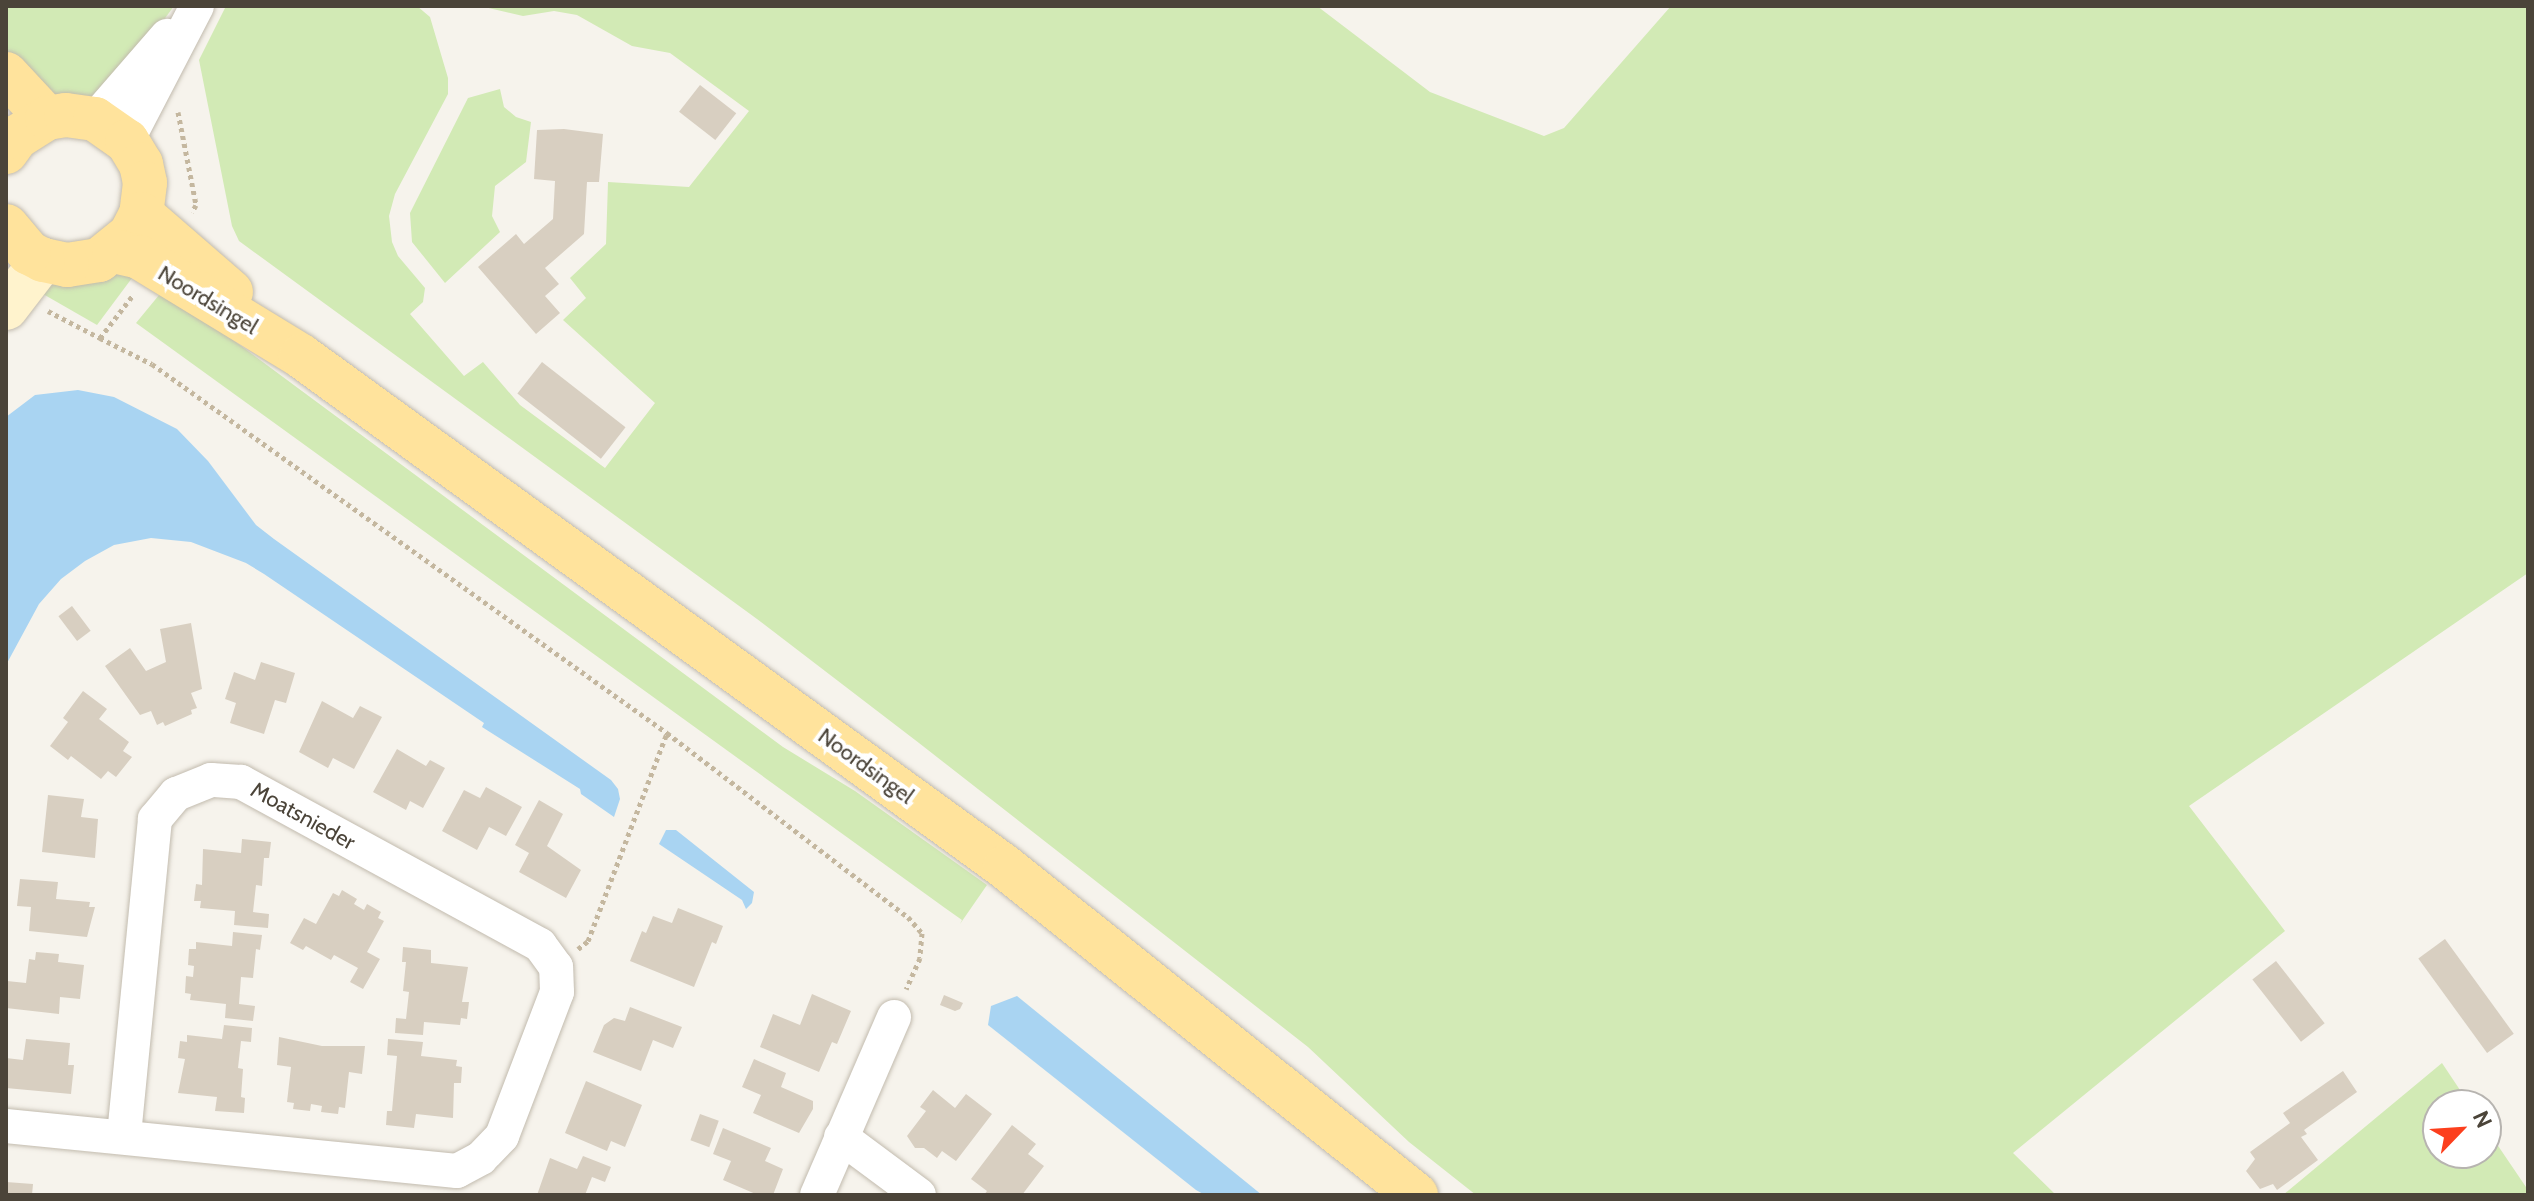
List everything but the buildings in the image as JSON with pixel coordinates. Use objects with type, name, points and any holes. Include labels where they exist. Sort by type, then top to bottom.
[{"type":"main road","points":[[6,74],[47,118]]},
{"type":"main road","points":[[6,308],[17,243],[67,265],[86,263],[114,251],[131,234],[141,214],[145,183],[141,164],[111,130],[66,115],[31,125],[7,145]]},
{"type":"main road","name":"Noordsingel","points":[[141,214],[174,240],[301,356]]},
{"type":"main road","name":"Noordsingel","points":[[114,251],[139,257],[301,356],[1005,867],[1416,1195]]},
{"type":"street","points":[[111,130],[195,6]]},
{"type":"street","name":"Moatsnieder","points":[[124,1136],[155,819],[176,794],[187,789],[211,780],[241,782],[540,945],[556,967]]},
{"type":"street","points":[[6,1126],[457,1171],[481,1158],[502,1136],[557,992],[556,967]]},
{"type":"street","points":[[817,1195],[894,1017]]},
{"type":"street","points":[[841,1137],[919,1195]]},
{"type":"path","points":[[100,338],[152,364],[667,733],[908,917],[922,933],[920,958],[894,1017]]},
{"type":"path","points":[[556,967],[588,941],[667,733]]},
{"type":"green space","points":[[6,6],[174,6],[115,86],[84,102],[53,95],[6,51]]},
{"type":"green space","points":[[226,6],[417,6],[430,17],[448,78],[448,94],[395,194],[389,216],[392,242],[398,256],[425,288],[423,302],[410,314],[464,376],[483,362],[520,405],[605,468],[655,403],[563,320],[586,298],[570,278],[606,244],[608,182],[689,187],[749,111],[670,53],[632,46],[577,15],[554,11],[523,16],[480,6],[1317,6],[1430,92],[1544,136],[1564,128],[1671,6],[2528,6],[2528,573],[2189,806],[2285,931],[2013,1153],[2056,1195],[1476,1195],[1409,1142],[1308,1047],[919,743],[757,619],[239,241],[232,226],[199,60]]},
{"type":"green space","points":[[500,89],[504,107],[516,117],[531,122],[526,162],[495,186],[492,216],[500,232],[445,283],[412,242],[410,213],[468,98]]},
{"type":"green space","points":[[83,274],[135,274],[97,325],[36,290]]},
{"type":"green space","points":[[164,289],[783,747],[855,791],[987,885],[960,924],[962,920],[136,323]]},
{"type":"green space","points":[[2442,1063],[2459,1089],[2422,1089],[2422,1169],[2502,1169],[2502,1152],[2528,1190],[2528,1195],[2283,1195]]},
{"type":"water","points":[[78,390],[114,397],[177,429],[208,461],[256,525],[611,780],[618,789],[620,799],[614,817],[581,794],[580,789],[482,727],[484,723],[264,574],[246,563],[191,542],[151,538],[114,545],[85,561],[61,579],[39,604],[6,665],[6,417],[35,395]]},
{"type":"water","points":[[666,830],[676,830],[754,892],[752,903],[746,909],[742,900],[659,844]]},
{"type":"water","points":[[1017,996],[1262,1195],[1205,1195],[1196,1190],[988,1025],[991,1006]]}]
